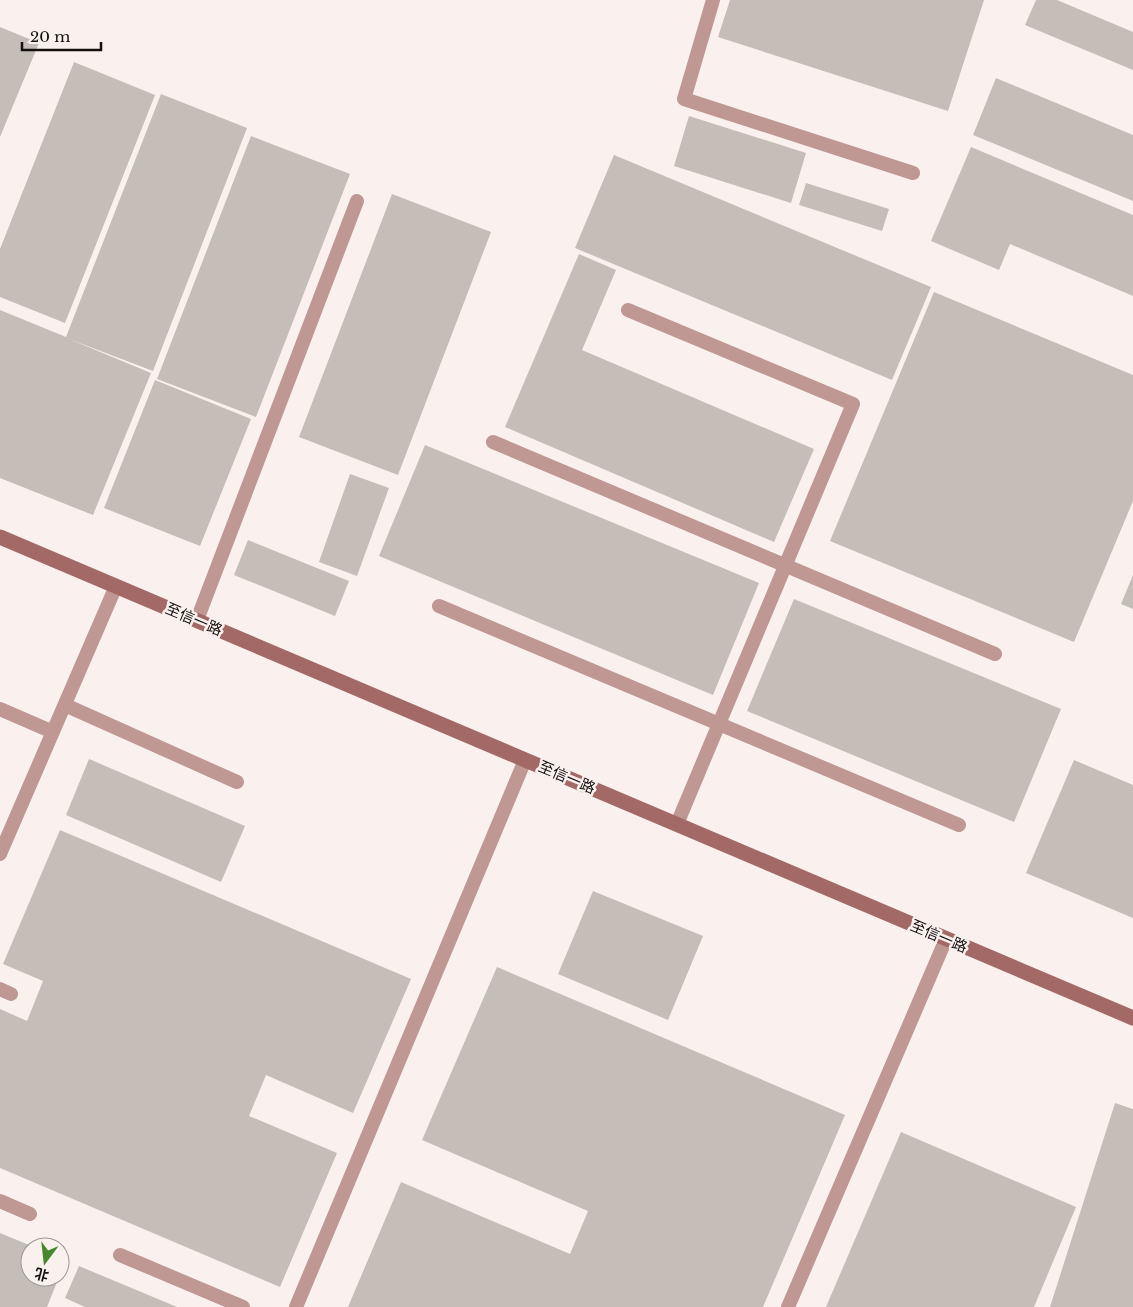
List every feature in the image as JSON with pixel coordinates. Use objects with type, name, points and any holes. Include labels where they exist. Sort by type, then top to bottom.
[{"type":"street","name":"至信一路","points":[[0,537],[1133,1018]]},
{"type":"lane","points":[[713,0],[684,99],[913,173]]},
{"type":"lane","points":[[197,620],[357,201]]},
{"type":"lane","points":[[628,310],[853,404],[677,824]]},
{"type":"lane","points":[[493,442],[994,654]]},
{"type":"lane","points":[[0,854],[116,586]]},
{"type":"lane","points":[[439,606],[959,825]]},
{"type":"lane","points":[[65,705],[237,782]]},
{"type":"lane","points":[[0,709],[53,732]]},
{"type":"lane","points":[[296,1307],[525,760]]},
{"type":"lane","points":[[788,1307],[946,938]]},
{"type":"lane","points":[[0,1201],[30,1214]]},
{"type":"lane","points":[[120,1255],[243,1307]]},
{"type":"building","points":[[730,0],[984,0],[948,111],[718,37]]},
{"type":"building","points":[[1036,0],[1057,0],[1133,32],[1133,70],[1025,25]]},
{"type":"building","points":[[0,27],[39,43],[0,137]]},
{"type":"building","points":[[74,62],[155,95],[65,323],[0,297],[0,249]]},
{"type":"building","points":[[996,78],[1133,135],[1133,201],[973,135]]},
{"type":"building","points":[[161,94],[247,128],[153,371],[69,339],[151,373],[93,515],[0,478],[0,310],[66,337]]},
{"type":"building","points":[[689,116],[806,153],[791,203],[674,166]]},
{"type":"building","points":[[251,136],[350,174],[256,417],[157,379]]},
{"type":"building","points":[[971,147],[1133,215],[1133,296],[1010,244],[999,270],[931,241]]},
{"type":"building","points":[[614,155],[931,287],[892,380],[575,248]]},
{"type":"building","points":[[806,183],[889,209],[882,231],[799,205]]},
{"type":"building","points":[[392,194],[491,232],[398,475],[299,437]]},
{"type":"building","points":[[579,254],[616,270],[582,350],[814,449],[774,542],[505,427]]},
{"type":"building","points":[[934,292],[1133,375],[1133,501],[1074,642],[830,541]]},
{"type":"building","points":[[155,380],[251,419],[200,546],[104,508]]},
{"type":"building","points":[[425,445],[759,583],[713,695],[379,556]]},
{"type":"building","points":[[350,474],[389,488],[357,576],[319,562]]},
{"type":"building","points":[[248,540],[349,581],[335,616],[234,575]]},
{"type":"building","points":[[1133,575],[1133,609],[1121,604]]},
{"type":"building","points":[[794,599],[1061,709],[1014,822],[747,711]]},
{"type":"building","points":[[89,759],[245,826],[221,882],[66,815]]},
{"type":"building","points":[[1074,760],[1133,785],[1133,918],[1026,873]]},
{"type":"building","points":[[60,830],[411,979],[353,1113],[266,1075],[249,1116],[337,1153],[280,1287],[0,1168],[0,1009],[27,1021],[43,981],[3,964]]},
{"type":"building","points":[[593,891],[703,936],[668,1020],[558,974]]},
{"type":"building","points":[[497,967],[845,1115],[763,1307],[348,1307],[401,1182],[570,1254],[588,1211],[422,1140]]},
{"type":"building","points":[[1115,1103],[1133,1109],[1133,1307],[1050,1307]]},
{"type":"building","points":[[901,1132],[1076,1207],[1034,1307],[826,1307]]},
{"type":"building","points":[[0,1233],[20,1241],[20,1287],[55,1287],[47,1307],[0,1307]]},
{"type":"building","points":[[79,1266],[177,1307],[85,1307],[65,1298]]}]
